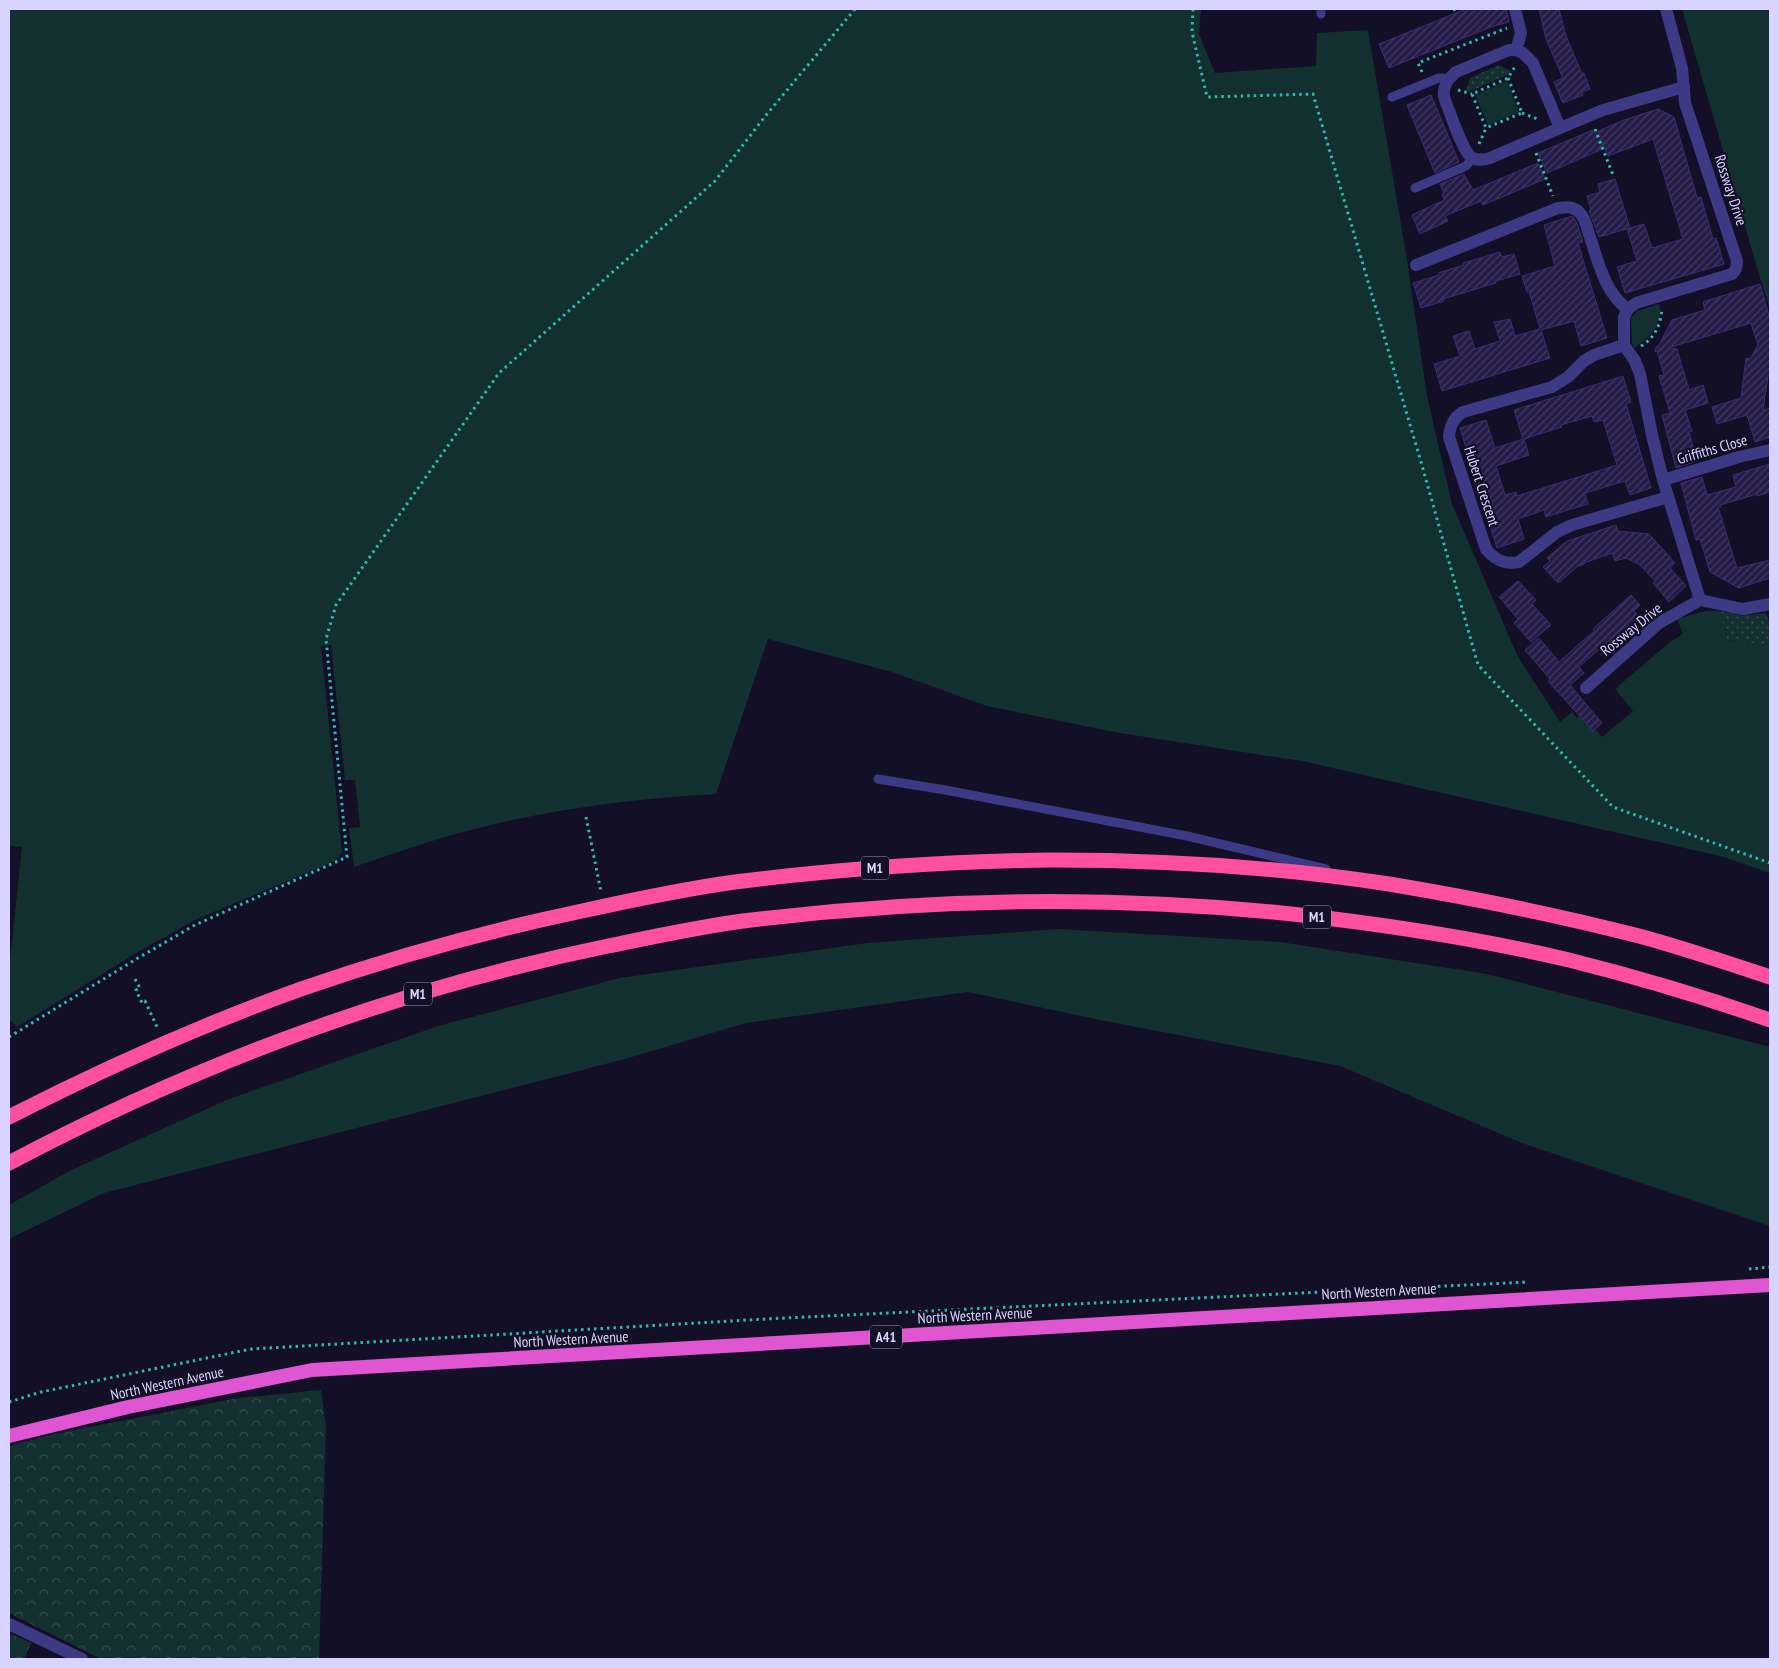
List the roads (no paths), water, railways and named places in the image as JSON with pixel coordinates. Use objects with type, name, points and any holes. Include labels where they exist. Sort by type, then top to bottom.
[{"type":"highway","name":"M1","points":[[9,1117],[138,1054],[218,1021],[300,989],[468,937],[604,906],[731,882],[909,865],[997,861],[1090,860],[1187,863],[1287,871],[1386,884],[1482,900],[1641,937],[1770,977]]},
{"type":"highway","name":"M1","points":[[9,1163],[77,1127],[154,1092],[315,1027],[394,1001],[525,964],[650,937],[739,922],[852,910],[1000,901],[1092,901],[1188,905],[1292,914],[1379,925],[1471,940],[1567,960],[1699,996],[1770,1020]]},
{"type":"highway","name":"North Western Avenue","points":[[9,1436],[128,1407],[312,1370],[1770,1285]]},
{"type":"street","points":[[1515,9],[1521,32],[1516,50]]},
{"type":"street","name":"Rossway Drive","points":[[1628,309],[1636,303],[1732,274],[1736,269],[1737,261],[1685,103],[1682,68],[1666,9]]},
{"type":"street","points":[[1560,128],[1533,63],[1529,58],[1516,50],[1506,52],[1456,72],[1449,78],[1443,94],[1465,149],[1472,158],[1484,160],[1589,116],[1684,87]]},
{"type":"street","points":[[1416,265],[1558,208],[1569,207],[1580,212],[1602,273],[1613,295],[1628,309],[1624,317],[1626,349],[1640,374],[1663,480],[1700,600],[1743,609],[1770,604]]},
{"type":"street","name":"Hubert Crescent","points":[[1626,349],[1594,355],[1584,361],[1568,377],[1552,387],[1463,412],[1456,416],[1450,426],[1449,437],[1486,549],[1491,556],[1504,563],[1519,562],[1557,532],[1572,525],[1668,497]]},
{"type":"street","name":"Griffiths Close","points":[[1663,480],[1739,457],[1770,450]]},
{"type":"street","name":"Rossway Drive","points":[[1586,688],[1658,623],[1700,600]]},
{"type":"street","points":[[9,1624],[82,1659]]},
{"type":"lane","points":[[1392,98],[1439,78],[1449,78]]},
{"type":"lane","points":[[1415,188],[1466,166],[1472,158]]},
{"type":"lane","points":[[878,779],[1187,836],[1386,884]]}]
